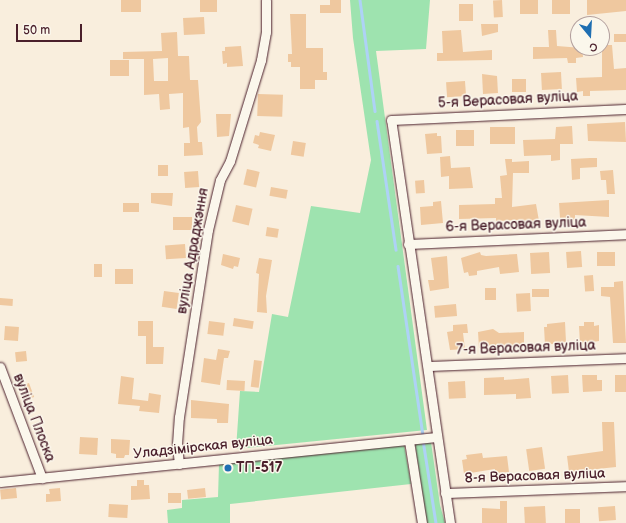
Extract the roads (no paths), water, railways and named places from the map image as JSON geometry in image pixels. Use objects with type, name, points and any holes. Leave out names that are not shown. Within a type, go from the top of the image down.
[{"type":"street","name":"вуліца Адраджэння","points":[[179,464],[177,444],[179,417],[208,230],[220,180],[230,162],[261,60],[266,32],[266,0]]},
{"type":"street","name":"5-я Верасовая вуліца","points":[[408,244],[391,120],[626,109]]},
{"type":"street","name":"6-я Верасовая вуліца","points":[[408,244],[626,234]]},
{"type":"street","points":[[408,244],[428,366],[433,438],[450,523]]},
{"type":"street","name":"7-я Верасовая вуліца","points":[[428,366],[626,358]]},
{"type":"street","name":"вуліца Плоска","points":[[0,367],[42,478]]},
{"type":"street","name":"Уладзімірская вуліца","points":[[0,482],[433,438]]},
{"type":"street","points":[[412,440],[422,523]]},
{"type":"street","name":"8-я Верасовая вуліца","points":[[445,493],[626,486]]},
{"type":"waterway","points":[[360,0],[375,111]]},
{"type":"waterway","points":[[377,121],[396,250]]},
{"type":"waterway","points":[[398,266],[423,436]]},
{"type":"waterway","points":[[423,440],[436,523]]},
{"type":"place","name":"ТП-517","points":[[228,468]]}]
